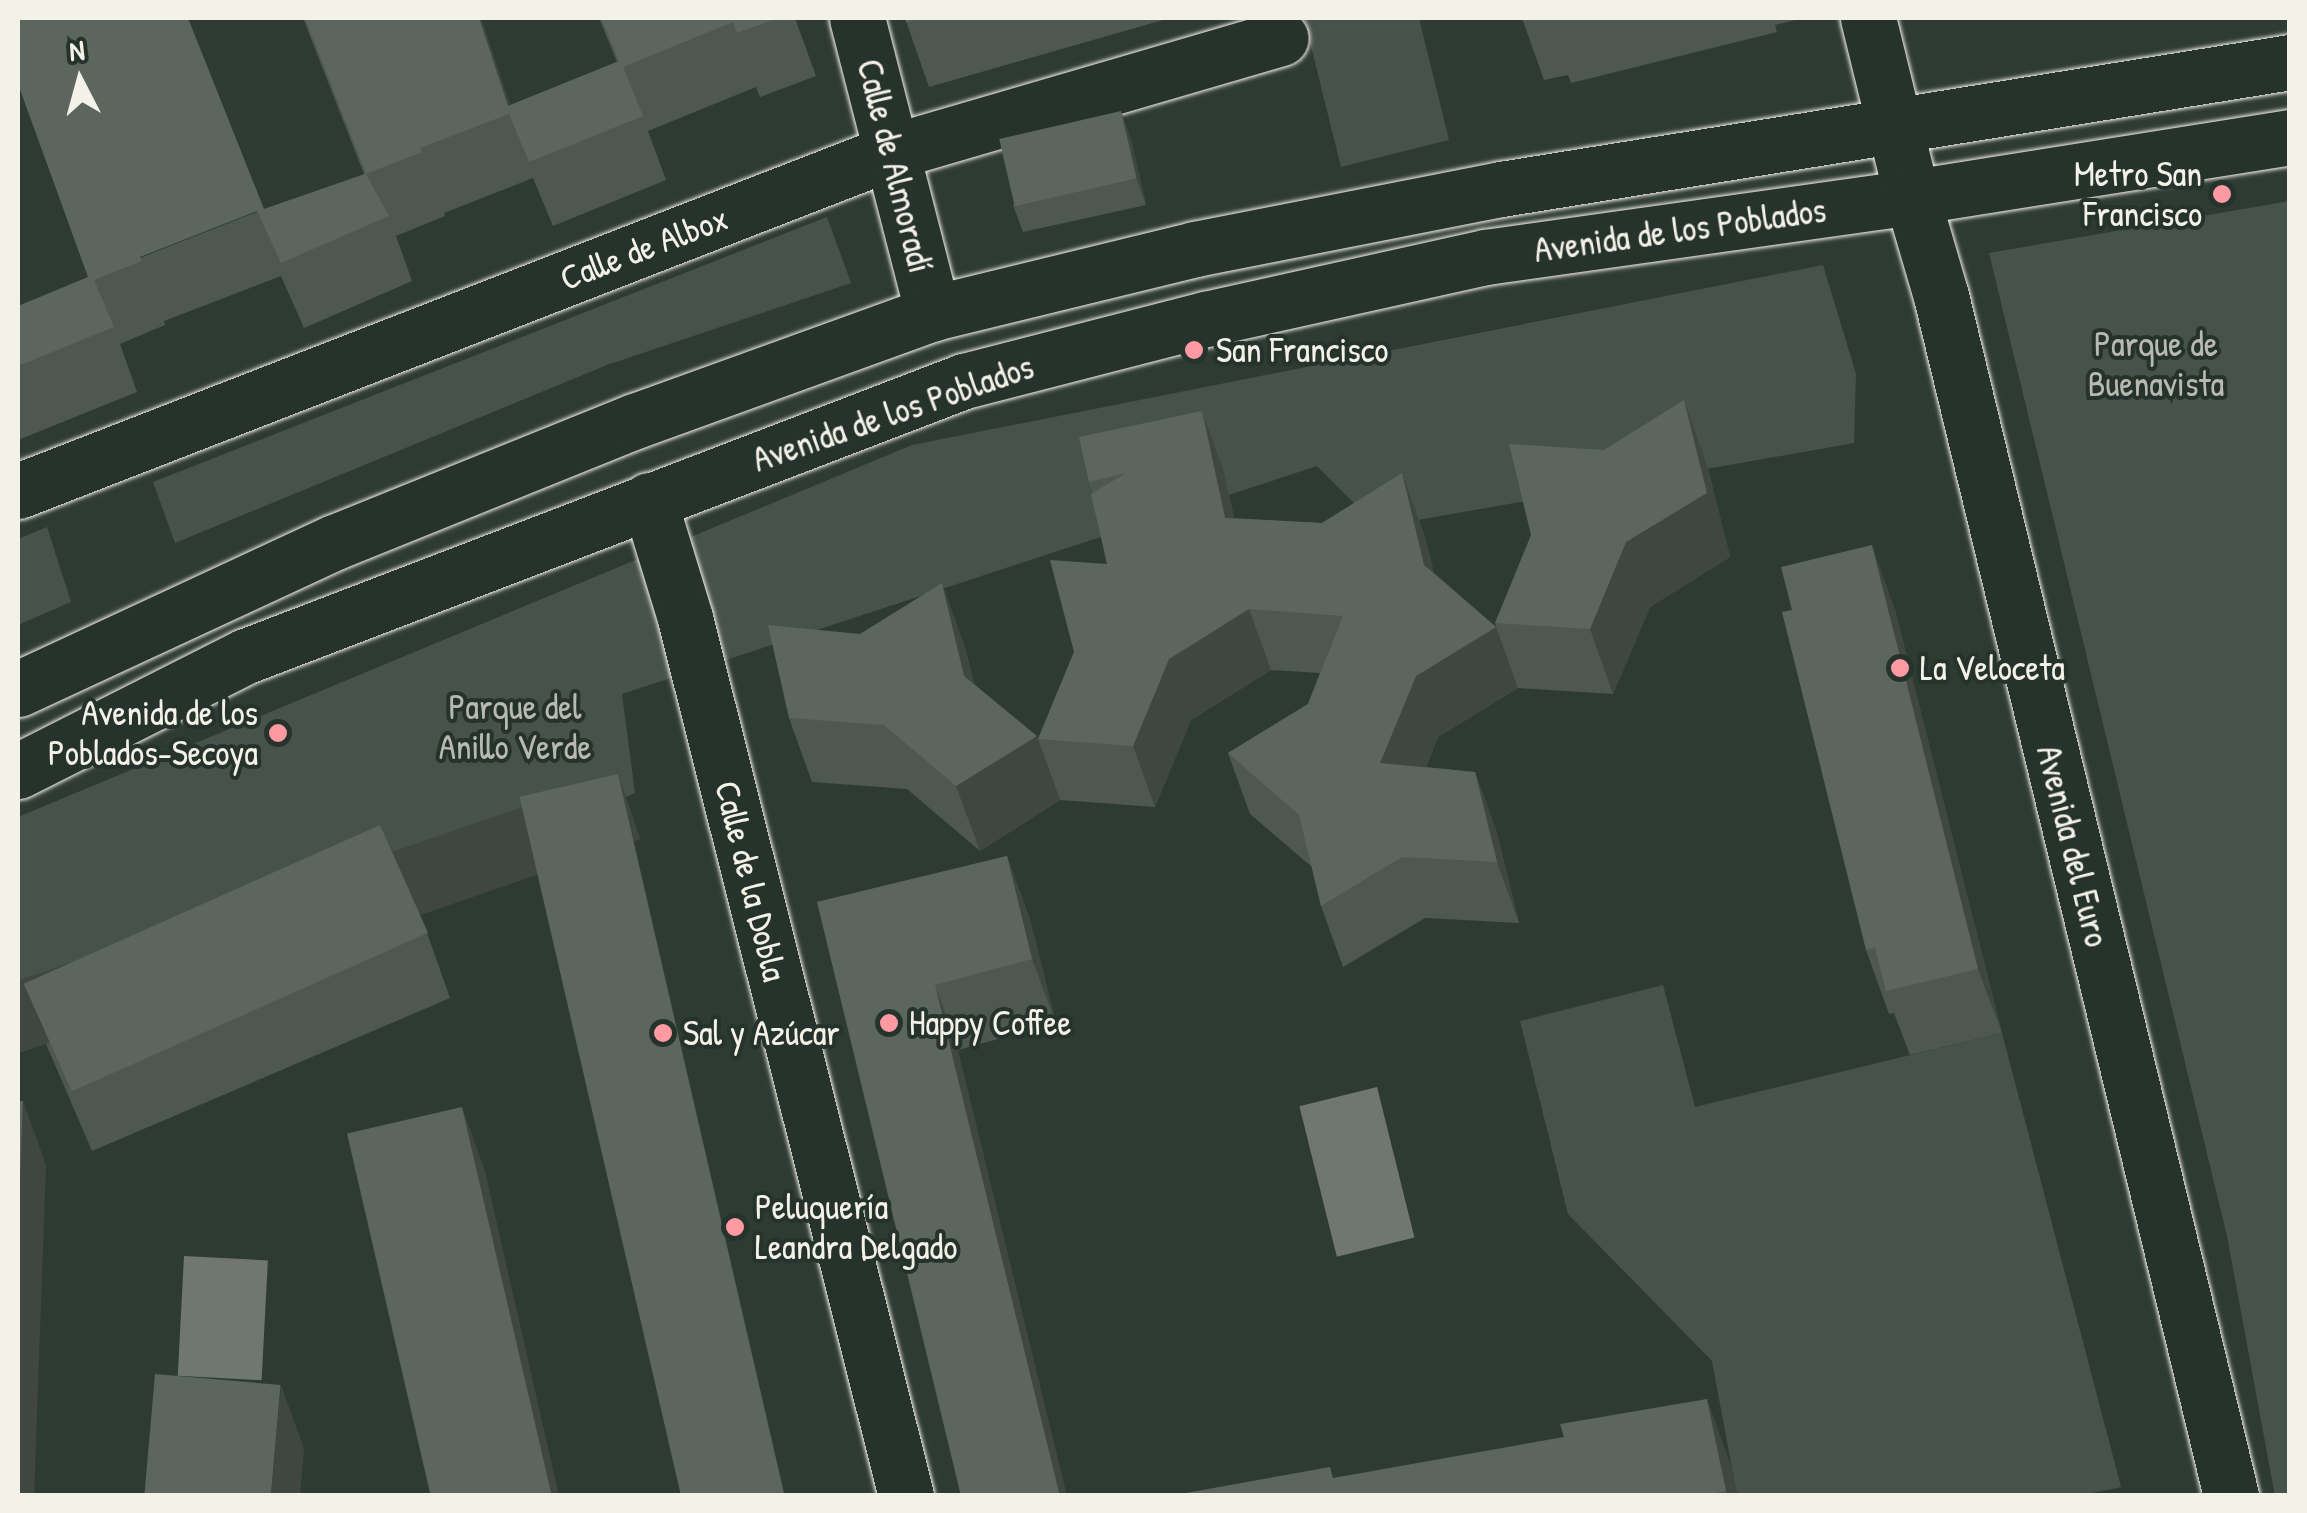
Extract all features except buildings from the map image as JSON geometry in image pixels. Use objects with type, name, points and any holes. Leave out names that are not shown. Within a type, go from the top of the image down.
[{"type":"main road","name":"Calle de Almoradí","points":[[857,18],[933,314]]},
{"type":"main road","name":"Avenida del Euro","points":[[1868,18],[1941,296],[2231,1496]]},
{"type":"main road","name":"Calle de Albox","points":[[18,491],[891,152],[1282,38]]},
{"type":"main road","name":"Avenida de los Poblados","points":[[18,689],[335,542],[636,421],[933,314],[1195,249],[1386,212],[2290,62]]},
{"type":"main road","name":"Avenida de los Poblados","points":[[18,771],[246,656],[964,381],[1206,319],[1486,257],[1912,197],[2290,136]]},
{"type":"main road","name":"Calle de la Dobla","points":[[649,500],[690,637],[906,1496]]},
{"type":"green space","points":[[1304,18],[1419,18],[1449,140],[1341,167]]},
{"type":"green space","name":"Parque de Buenavista","points":[[2289,201],[2290,1495],[2275,1496],[2227,1236],[1989,253]]},
{"type":"green space","points":[[827,217],[851,283],[607,365],[175,543],[153,482]]},
{"type":"green space","name":"Parque del Anillo Verde","points":[[1823,265],[1856,374],[1854,443],[1378,527],[1317,466],[622,694],[635,793],[18,1049],[18,817],[912,445]]},
{"type":"green space","points":[[47,527],[71,602],[18,625],[18,539]]},
{"type":"green space","points":[[1663,985],[1695,1107],[2002,1033],[2121,1487],[2077,1496],[1737,1495],[1712,1361],[1568,1214],[1520,1021]]},
{"type":"shaded area","points":[[1377,1087],[1414,1237],[1337,1257],[1299,1106]]},
{"type":"shaded area","points":[[184,1256],[268,1260],[262,1380],[178,1376]]},
{"type":"place","name":"Metro San Francisco","points":[[2222,194]]},
{"type":"place","name":"San Francisco","points":[[1194,350]]},
{"type":"place","name":"La Veloceta","points":[[1900,668]]},
{"type":"place","name":"Avenida de los Poblados-Secoya","points":[[278,733]]},
{"type":"place","name":"Happy Coffee","points":[[889,1023]]},
{"type":"place","name":"Sal y Azúcar","points":[[663,1033]]},
{"type":"place","name":"Peluquería Leandra Delgado","points":[[735,1227]]}]
